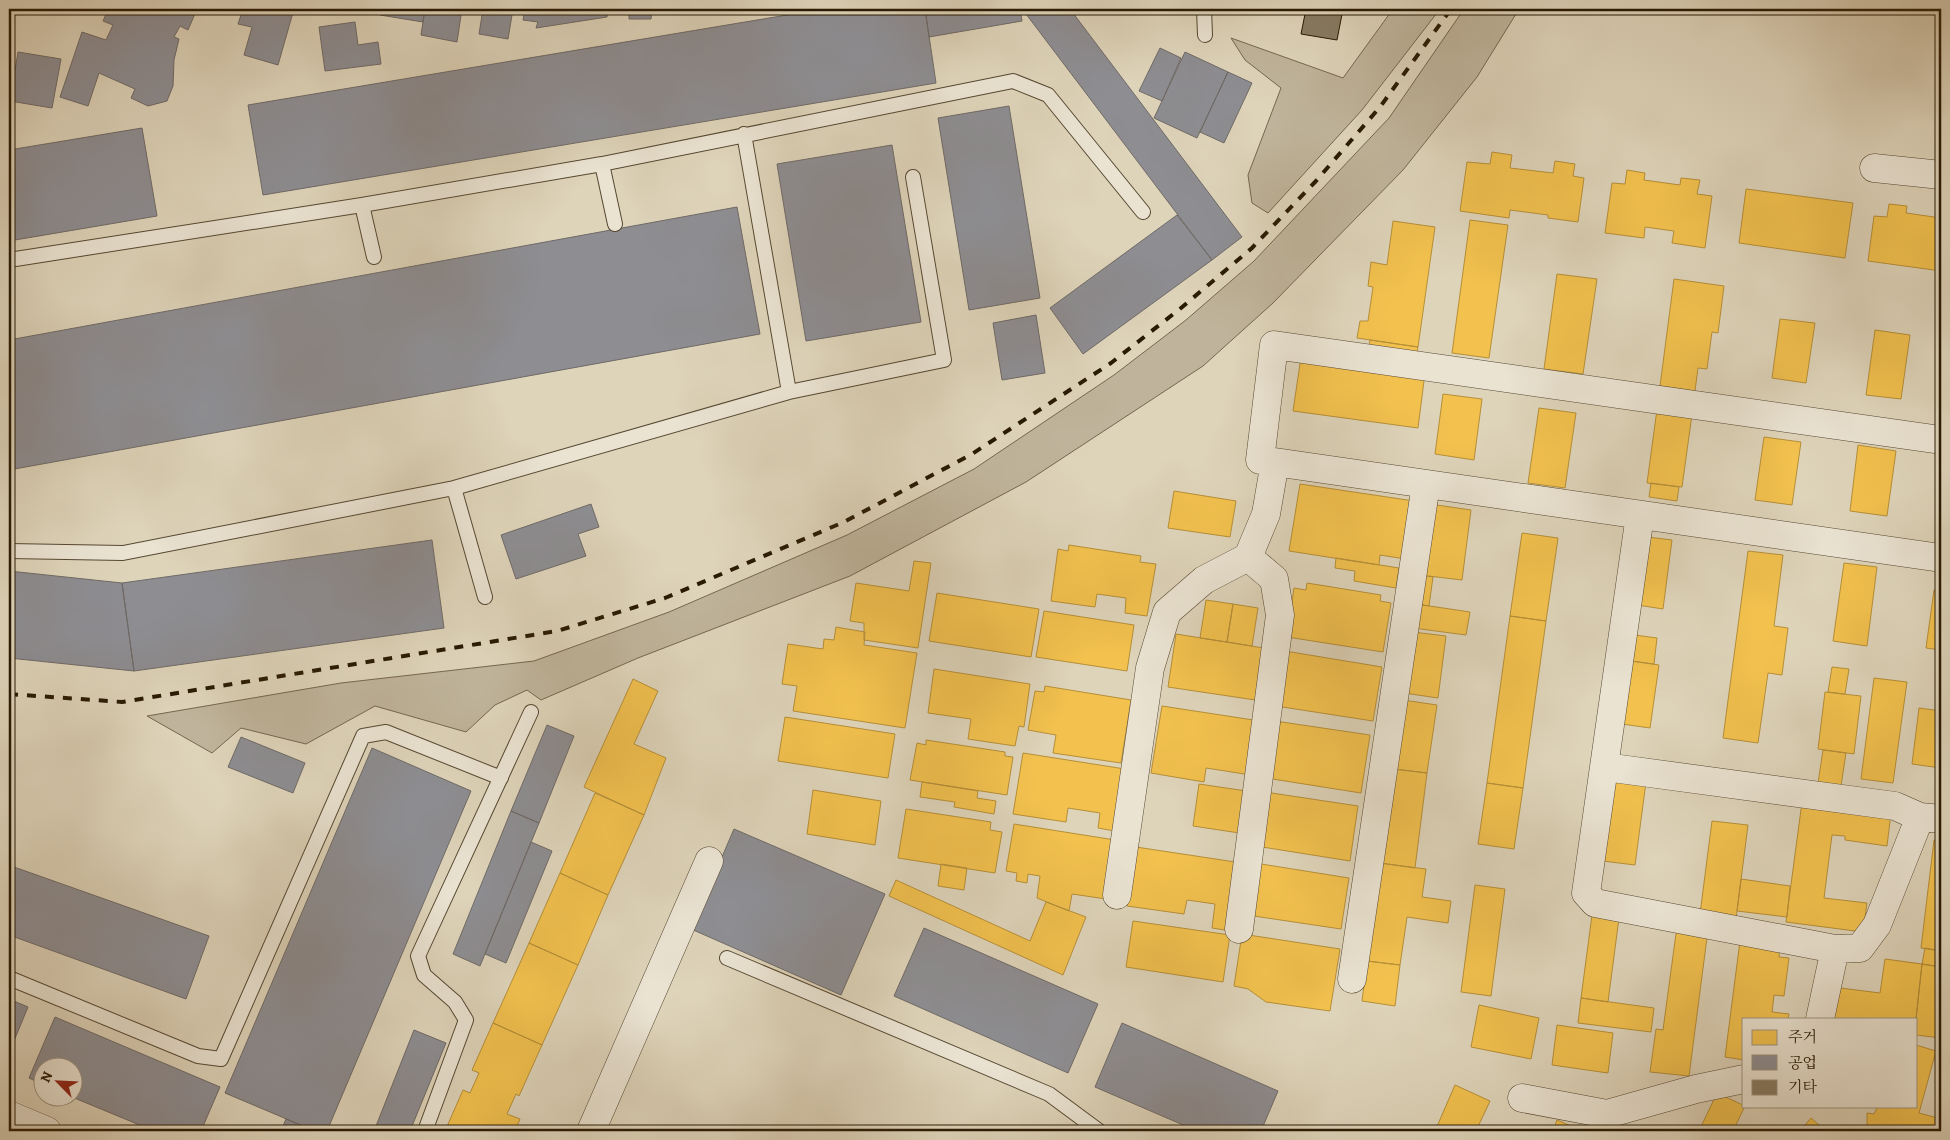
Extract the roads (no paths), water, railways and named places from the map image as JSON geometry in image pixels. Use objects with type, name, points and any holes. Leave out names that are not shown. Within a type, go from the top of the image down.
[{"type":"street","points":[[1874,168],[1941,175]]},
{"type":"street","points":[[1941,440],[1274,344],[1260,460],[1941,558]]},
{"type":"street","points":[[1117,895],[1150,668],[1167,612],[1204,580],[1248,557],[1266,514],[1275,462]]},
{"type":"street","points":[[1352,979],[1426,484]]},
{"type":"street","points":[[1605,767],[1895,806],[1931,818],[1877,925],[1860,948],[1835,949],[1595,903],[1586,893],[1640,514]]},
{"type":"street","points":[[1239,929],[1280,615],[1274,579],[1248,557]]},
{"type":"street","points":[[591,1131],[709,861]]},
{"type":"street","points":[[1820,1018],[1835,949]]},
{"type":"street","points":[[1522,1098],[1607,1114],[1696,1089],[1742,1079]]},
{"type":"street","points":[[9,1115],[47,1131]]},
{"type":"lane","points":[[1204,9],[1205,35]]},
{"type":"lane","points":[[9,260],[362,205],[602,164],[1013,81],[1048,95],[1143,212]]},
{"type":"lane","points":[[744,134],[789,392]]},
{"type":"lane","points":[[602,164],[615,224]]},
{"type":"lane","points":[[9,551],[123,553],[454,488],[789,392],[944,360],[913,176]]},
{"type":"lane","points":[[362,205],[374,257]]},
{"type":"lane","points":[[454,488],[485,597]]},
{"type":"lane","points":[[425,1131],[466,1020],[455,1002],[424,975],[418,956],[530,712]]},
{"type":"lane","points":[[9,978],[198,1056],[222,1059],[363,736],[386,732],[501,778]]},
{"type":"lane","points":[[727,958],[1049,1094],[1099,1131]]},
{"type":"railway","points":[[9,694],[122,702],[557,631],[665,598],[844,522],[972,454],[1111,363],[1181,308],[1252,248],[1316,181],[1380,107],[1451,9]]}]
